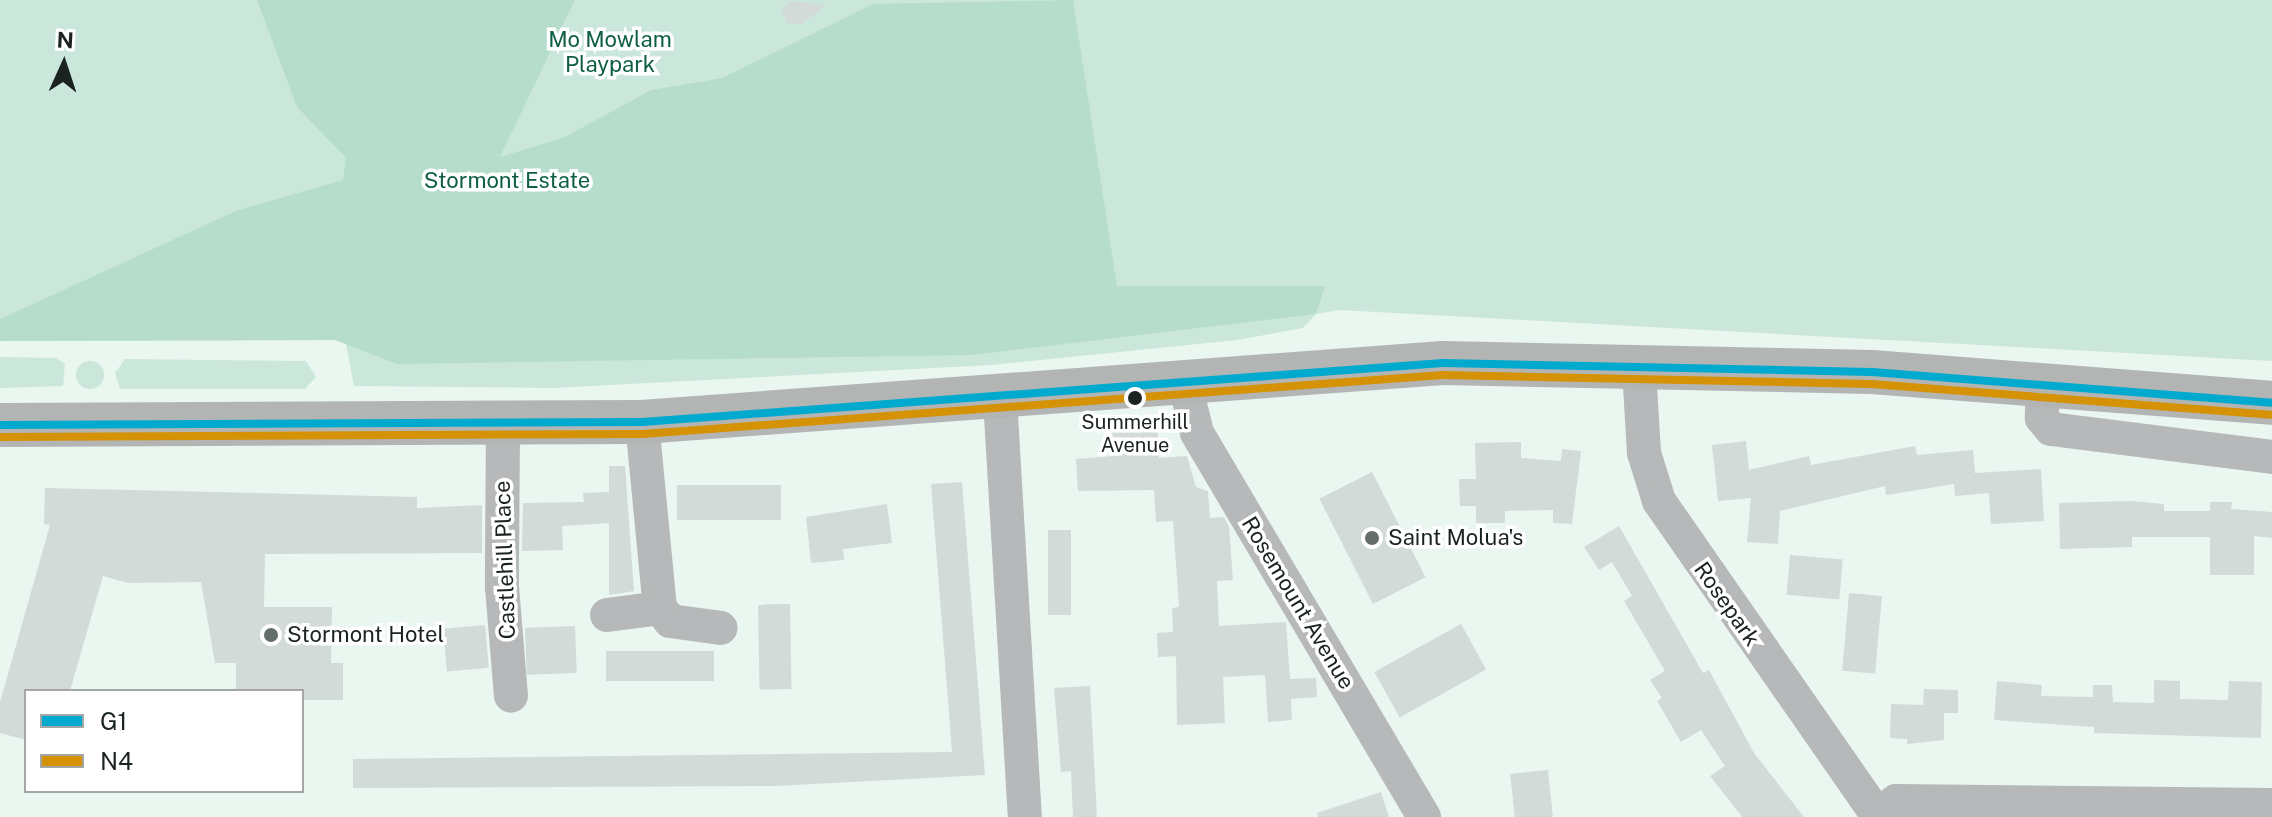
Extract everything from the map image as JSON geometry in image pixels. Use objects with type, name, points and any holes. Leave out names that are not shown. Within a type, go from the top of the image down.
[{"type":"highway","points":[[0,425],[642,422],[1000,399],[1443,363],[2043,382],[2272,403]]},
{"type":"street","name":"Rosepark","points":[[1639,369],[1644,453],[1659,501],[1878,816]]},
{"type":"street","points":[[2043,382],[2042,418],[2051,429],[2272,457]]},
{"type":"street","name":"Rosemount Avenue","points":[[1185,384],[1197,433],[1424,817]]},
{"type":"street","points":[[1000,399],[1025,817]]},
{"type":"street","points":[[642,422],[660,608],[670,621],[721,628]]},
{"type":"street","name":"Castlehill Place","points":[[503,425],[502,587],[511,696]]},
{"type":"street","points":[[607,615],[660,608]]},
{"type":"street","points":[[1878,816],[1896,801],[2272,805]]},
{"type":"green space","name":"Stormont Estate","points":[[0,0],[2272,0],[2272,361],[1340,310],[1316,314],[1303,328],[1237,340],[991,365],[552,388],[354,386],[346,344],[335,340],[0,341]]},
{"type":"green space","points":[[257,0],[575,0],[500,157],[563,138],[651,90],[722,78],[873,4],[1073,0],[1117,286],[1325,286],[1316,314],[971,355],[397,364],[335,340],[0,341],[0,319],[238,210],[343,180],[346,158],[297,107]]},
{"type":"green space","points":[[0,357],[55,358],[65,363],[63,386],[0,388]]},
{"type":"green space","points":[[125,359],[306,361],[316,377],[305,389],[120,389],[115,373]]},
{"type":"green space","points":[[90,361],[100,365],[104,375],[100,385],[90,389],[80,385],[76,375],[80,365]]},
{"type":"building","points":[[791,1],[826,5],[802,24],[788,24],[781,9]]},
{"type":"building","points":[[1157,419],[1159,458],[1187,456],[1196,487],[1208,491],[1210,518],[1224,517],[1229,527],[1233,580],[1217,581],[1219,626],[1286,622],[1290,679],[1316,678],[1317,697],[1291,699],[1292,720],[1268,722],[1265,675],[1223,677],[1225,723],[1177,725],[1176,656],[1158,657],[1157,633],[1173,632],[1172,608],[1179,607],[1173,521],[1156,522],[1154,490],[1078,491],[1076,459],[1113,456],[1112,422]]},
{"type":"building","points":[[1746,441],[1749,470],[1809,456],[1811,465],[1915,446],[1917,455],[1973,450],[1975,473],[2041,469],[2044,521],[1991,524],[1989,493],[1955,496],[1954,484],[1886,495],[1885,486],[1780,511],[1778,544],[1747,542],[1751,498],[1718,501],[1712,445]]},
{"type":"building","points":[[1521,442],[1521,458],[1561,461],[1562,449],[1581,451],[1572,524],[1553,523],[1553,510],[1505,511],[1505,523],[1476,523],[1476,506],[1460,506],[1459,479],[1476,479],[1475,443]]},
{"type":"building","points":[[609,466],[625,466],[634,591],[609,595],[609,523],[562,526],[563,550],[522,551],[523,503],[584,502],[583,493],[609,492]]},
{"type":"building","name":"Saint Molua's","points":[[1372,472],[1426,577],[1373,604],[1319,499]]},
{"type":"building","points":[[962,482],[985,775],[775,786],[353,788],[353,759],[952,752],[931,484]]},
{"type":"building","points":[[677,485],[781,485],[781,520],[677,520]]},
{"type":"building","name":"Stormont Hotel","points":[[45,488],[417,497],[417,508],[482,505],[482,553],[265,554],[264,607],[332,607],[331,663],[343,663],[343,700],[304,700],[304,689],[236,689],[236,663],[215,663],[201,582],[128,583],[103,576],[71,689],[24,689],[24,739],[0,733],[0,702],[50,525],[44,524]]},
{"type":"building","points":[[2131,501],[2164,504],[2164,511],[2210,511],[2210,502],[2232,502],[2231,509],[2272,512],[2272,538],[2254,536],[2254,575],[2210,575],[2210,537],[2132,537],[2132,547],[2060,549],[2059,503]]},
{"type":"building","points":[[887,504],[892,543],[843,549],[844,560],[811,563],[806,517]]},
{"type":"building","points":[[1619,526],[1703,673],[1709,670],[1754,753],[1804,817],[1742,817],[1710,776],[1725,766],[1701,730],[1681,742],[1657,701],[1662,698],[1650,680],[1665,671],[1624,601],[1632,596],[1612,562],[1599,570],[1584,547]]},
{"type":"building","points":[[1048,530],[1071,530],[1071,615],[1048,615]]},
{"type":"building","points":[[1790,555],[1843,560],[1839,599],[1787,595]]},
{"type":"building","points":[[1849,593],[1882,596],[1875,674],[1842,671]]},
{"type":"building","points":[[790,604],[791,689],[759,690],[758,605]]},
{"type":"building","points":[[1461,624],[1486,669],[1400,717],[1374,672]]},
{"type":"building","points":[[485,625],[489,668],[447,671],[443,629]]},
{"type":"building","points":[[575,626],[577,673],[527,675],[525,628]]},
{"type":"building","points":[[606,651],[714,651],[714,681],[606,681]]},
{"type":"building","points":[[2154,680],[2180,681],[2180,699],[2228,700],[2229,681],[2262,682],[2261,738],[2094,733],[2094,727],[1994,720],[1997,681],[2042,685],[2041,696],[2093,697],[2093,685],[2112,685],[2113,702],[2154,703]]},
{"type":"building","points":[[1090,686],[1097,817],[1073,817],[1071,771],[1061,772],[1054,688]]},
{"type":"building","points":[[1924,689],[1958,690],[1958,713],[1944,713],[1944,740],[1907,744],[1907,739],[1890,738],[1891,704],[1923,705]]},
{"type":"building","points":[[1548,770],[1553,817],[1515,817],[1510,774]]},
{"type":"building","points":[[1381,792],[1389,817],[1318,817],[1317,813]]},
{"type":"transit line","name":"G1","points":[[0,425],[642,422],[1443,363],[1872,372],[2272,403]]},
{"type":"transit line","name":"N4","points":[[0,437],[643,434],[1443,375],[1871,384],[2271,415]]},
{"type":"place","name":"Summerhill Avenue","points":[[1135,398]]},
{"type":"place","name":"Saint Molua's","points":[[1372,538]]},
{"type":"place","name":"Stormont Hotel","points":[[271,635]]},
{"type":"park label","name":"Mo Mowlam Playpark","points":[[610,52]]}]
